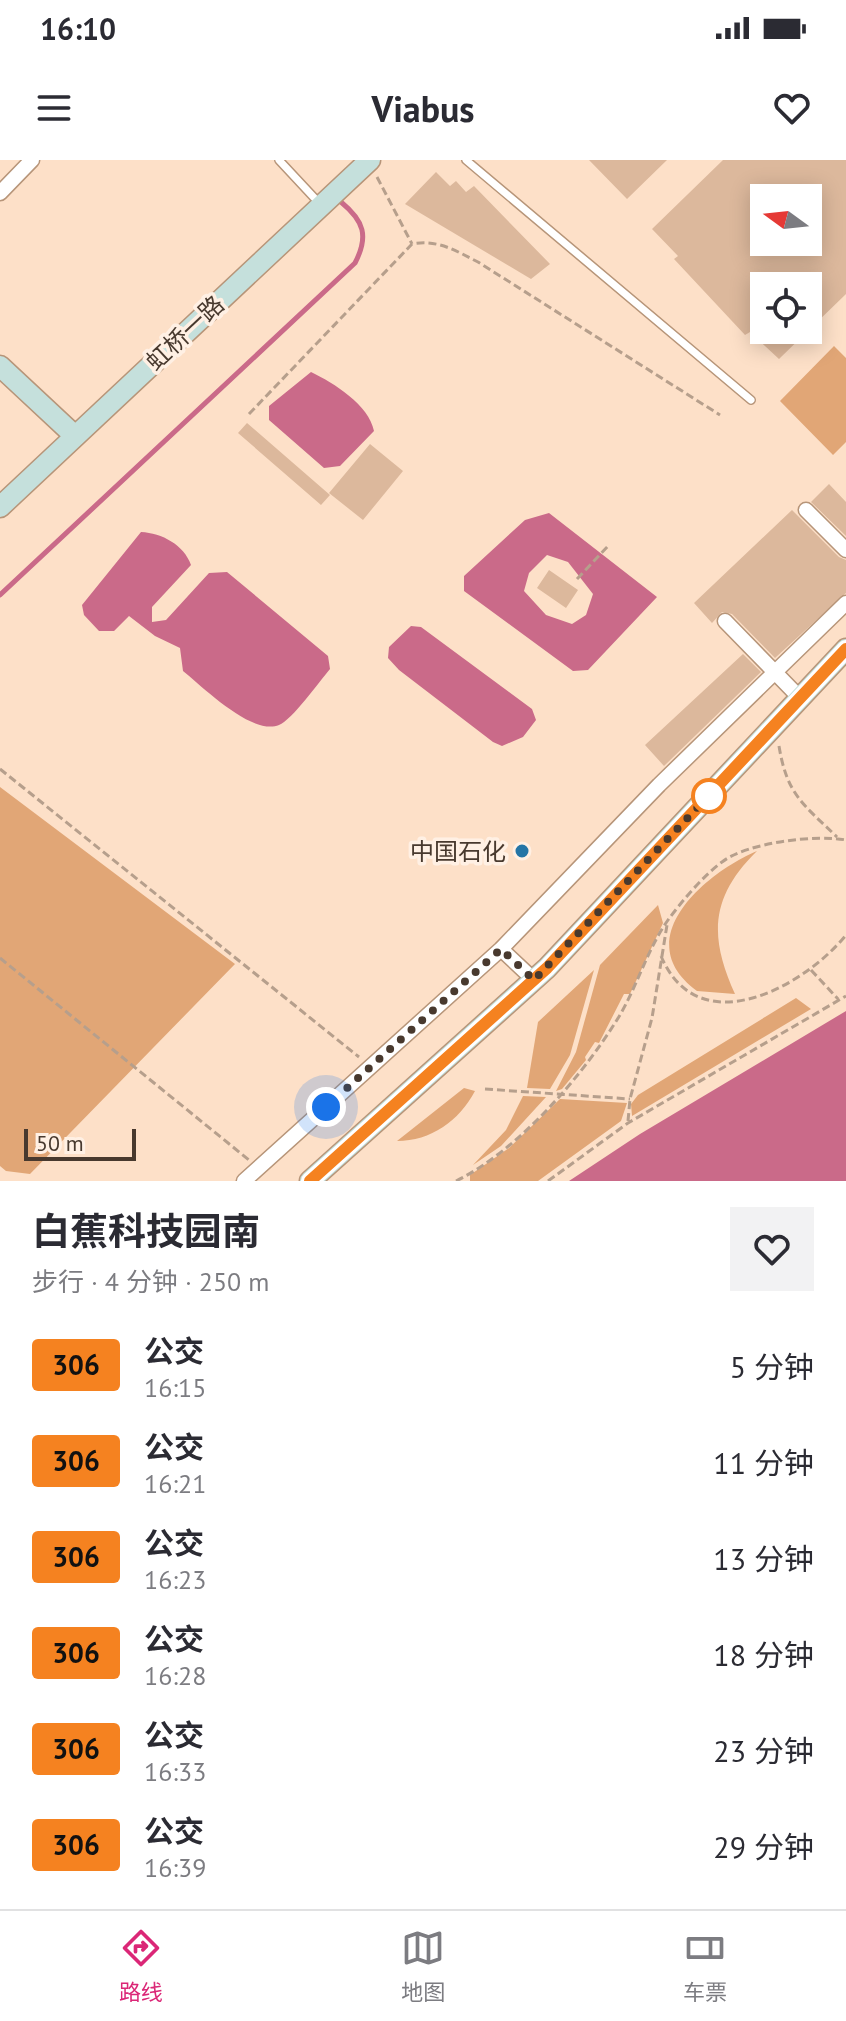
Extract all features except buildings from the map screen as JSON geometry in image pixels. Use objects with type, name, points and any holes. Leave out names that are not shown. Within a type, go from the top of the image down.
[{"type":"main road","name":"虹桥一路","points":[[0,507],[368,162]]},
{"type":"main road","points":[[0,366],[75,436]]},
{"type":"main road","points":[[310,1181],[534,980],[846,649]]},
{"type":"street","points":[[0,193],[32,160]]},
{"type":"street","points":[[806,510],[846,550]]},
{"type":"street","points":[[244,1181],[501,949],[659,785],[846,603]]},
{"type":"street","points":[[725,621],[800,698]]},
{"type":"street","points":[[501,949],[534,980]]},
{"type":"lane","points":[[279,160],[322,206]]},
{"type":"lane","points":[[466,160],[751,400]]},
{"type":"path","points":[[368,162],[412,244]]},
{"type":"path","points":[[249,414],[412,244],[442,244],[478,262],[720,415]]},
{"type":"path","points":[[577,579],[608,546]]},
{"type":"path","points":[[779,746],[784,775],[796,800],[838,838],[846,841]]},
{"type":"path","points":[[0,769],[371,1067]]},
{"type":"path","points":[[456,1181],[497,1153],[561,1096],[616,1022],[667,921],[723,860],[781,840],[838,838]]},
{"type":"path","points":[[628,1123],[630,1099],[652,1018],[667,921]]},
{"type":"path","points":[[661,956],[676,984],[688,994],[705,999],[751,999],[786,986],[811,970],[846,935]]},
{"type":"path","points":[[0,958],[259,1168]]},
{"type":"path","points":[[811,970],[839,1000]]},
{"type":"path","points":[[548,1181],[628,1123],[846,996]]},
{"type":"path","points":[[485,1089],[630,1099]]},
{"type":"shaded area","points":[[834,346],[846,358],[846,442],[833,455],[780,401]]},
{"type":"shaded area","points":[[311,372],[340,389],[358,404],[371,421],[374,431],[340,466],[324,468],[269,420],[269,406]]},
{"type":"shaded area","points":[[549,513],[657,597],[588,670],[573,671],[464,591],[464,576],[525,520]],"holes":[[[547,555],[568,562],[593,594],[586,615],[572,624],[546,615],[524,591],[529,573]]]},
{"type":"shaded area","points":[[141,532],[171,541],[191,565],[152,607],[152,622],[166,620],[209,573],[227,572],[328,656],[330,669],[284,722],[268,726],[255,723],[228,708],[183,671],[180,648],[155,636],[129,616],[114,631],[99,631],[84,615],[82,605]]},
{"type":"shaded area","points":[[411,626],[421,627],[532,709],[536,720],[523,737],[502,746],[493,742],[399,670],[388,658],[389,647]]},
{"type":"shaded area","points":[[0,787],[235,964],[30,1174],[6,1171],[0,1166]]},
{"type":"shaded area","points":[[757,851],[730,885],[719,918],[721,954],[735,994],[697,991],[677,971],[670,951],[672,930],[681,910],[697,892],[716,875]]},
{"type":"shaded area","points":[[658,905],[663,923],[630,994],[624,994],[599,1043],[595,1042],[586,1060],[562,1089],[556,1091],[576,1052],[600,965]]},
{"type":"shaded area","points":[[594,970],[570,1055],[550,1089],[527,1088],[538,1022]]},
{"type":"shaded area","points":[[796,998],[811,1009],[632,1116],[631,1104],[638,1095]]},
{"type":"shaded area","points":[[846,1011],[846,1181],[569,1181],[640,1134]]},
{"type":"shaded area","points":[[464,1088],[475,1091],[452,1120],[432,1133],[397,1141]]},
{"type":"shaded area","points":[[523,1096],[546,1097],[501,1146],[473,1165],[506,1130]]},
{"type":"shaded area","points":[[560,1099],[627,1103],[621,1121],[538,1181],[470,1181],[470,1175],[509,1148]]},
{"type":"waterway","points":[[0,595],[355,263],[362,245],[362,230],[355,216],[341,202]]},
{"type":"bus line","name":"306","points":[[310,1181],[547,968],[846,649]]},
{"type":"place","name":"中国石化","points":[[522,851]]},
{"type":"route","points":[[326,1107],[501,949],[534,980],[716,788],[709,796]]}]
